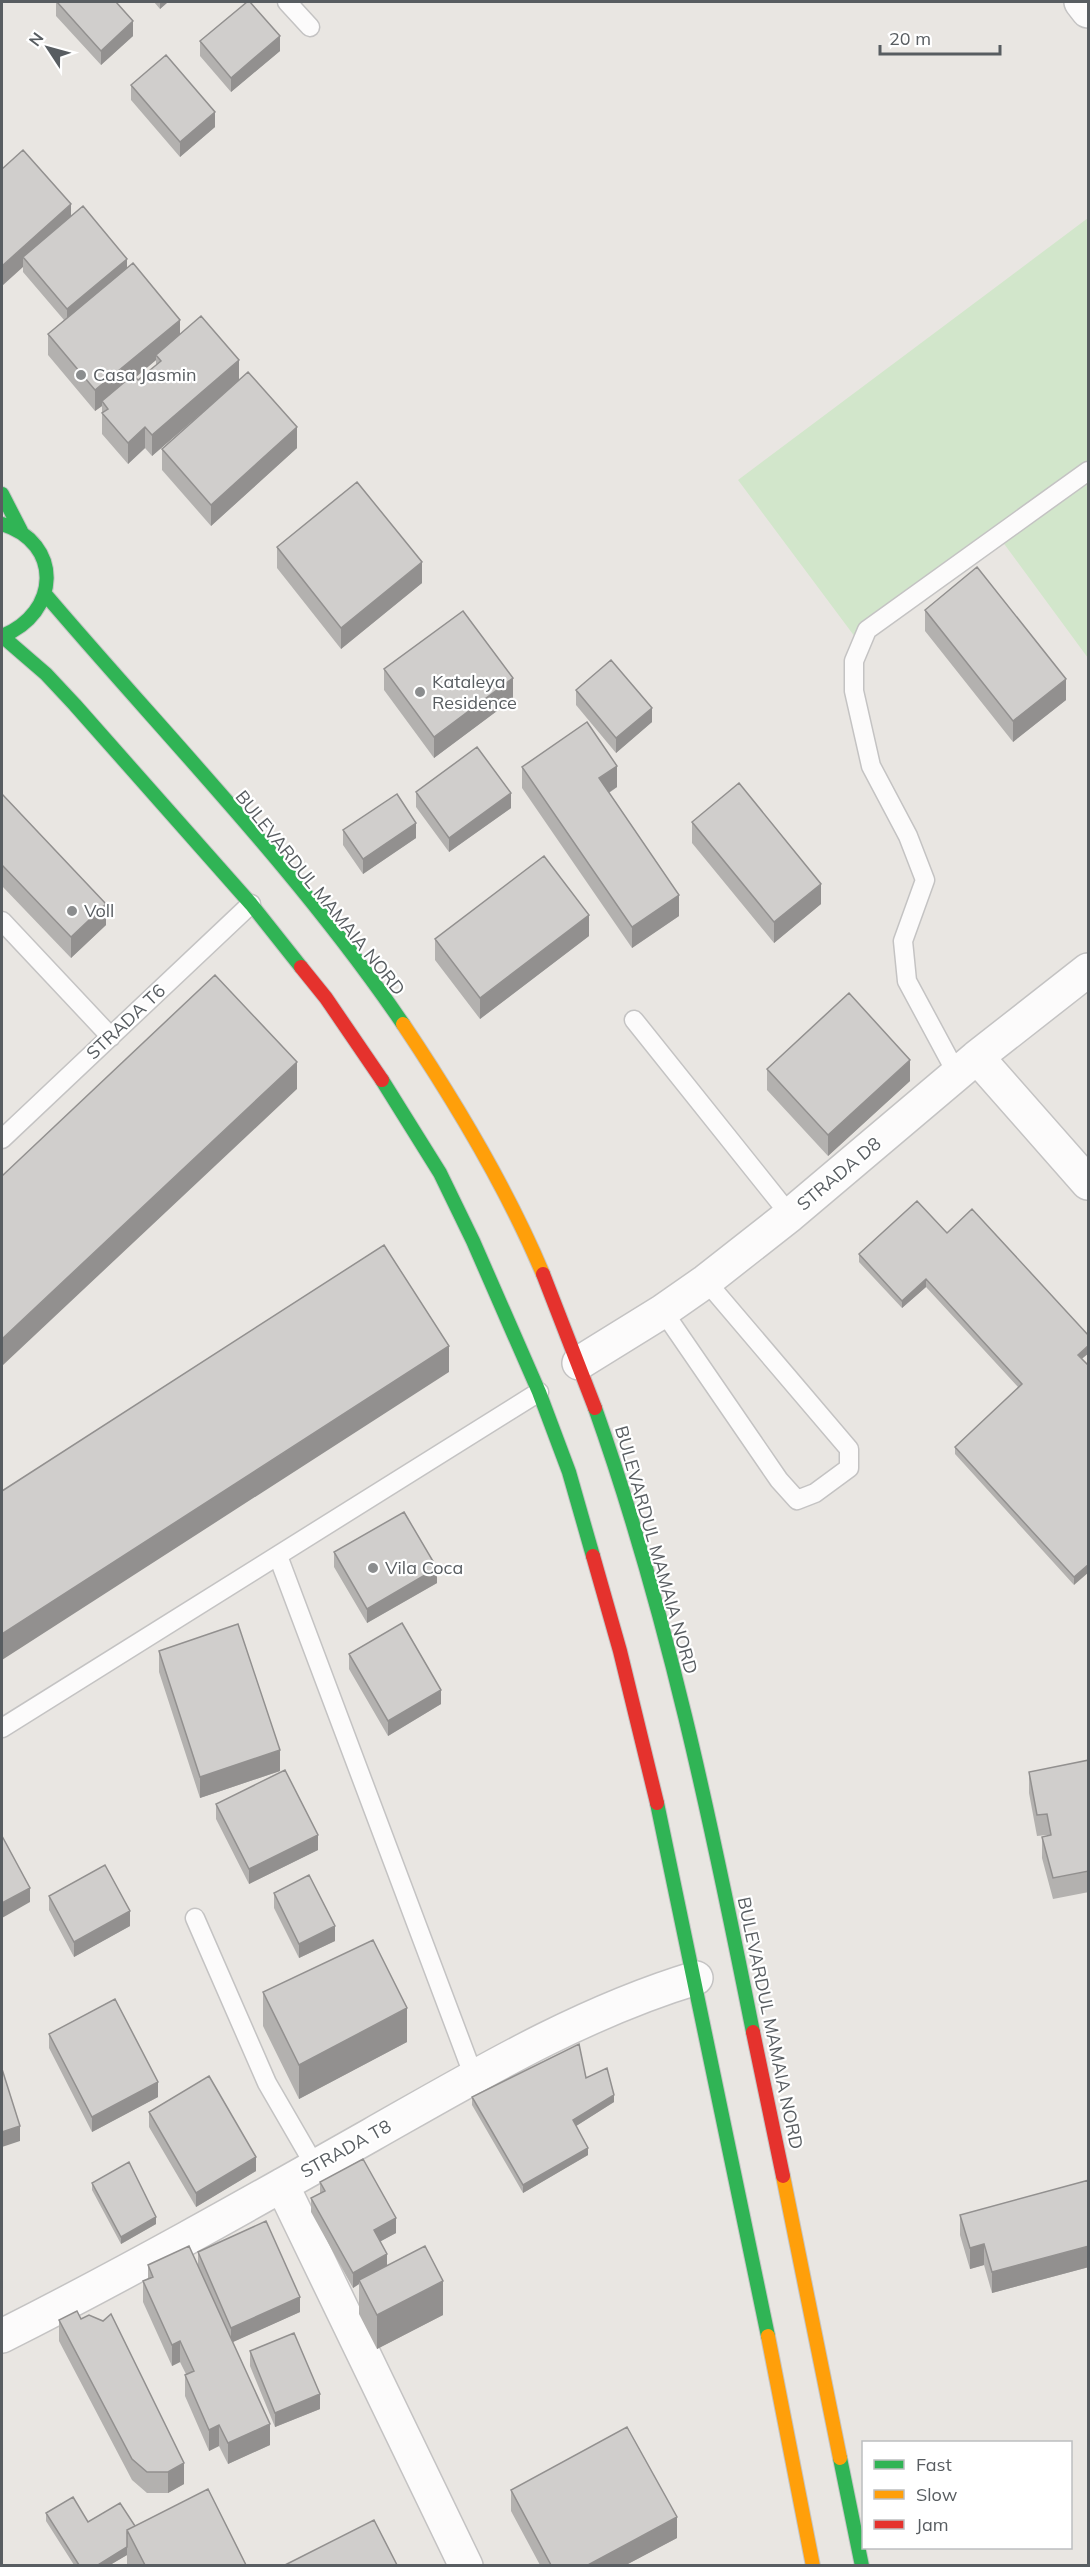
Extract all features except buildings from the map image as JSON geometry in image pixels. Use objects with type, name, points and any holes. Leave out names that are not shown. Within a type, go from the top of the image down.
[{"type":"main road","points":[[2,494],[21,531],[34,544],[41,556],[46,575],[45,594],[36,613],[22,628],[2,636],[46,674],[68,698],[251,904],[326,998],[394,1098],[440,1173],[478,1251],[539,1392],[569,1472],[621,1651],[696,1977],[813,2565]]},
{"type":"main road","points":[[2,524],[21,531]]},
{"type":"main road","name":"BULEVARDUL MAMAIA NORD","points":[[45,594],[288,876],[363,969],[435,1072],[483,1151],[515,1215],[579,1363],[629,1507],[666,1637],[738,1954],[862,2565]]},
{"type":"street","points":[[1081,2],[1089,11]]},
{"type":"street","name":"STRADA D8","points":[[579,1363],[663,1311],[706,1281],[790,1215],[967,1066],[1089,970]]},
{"type":"street","points":[[967,1066],[1089,1183]]},
{"type":"street","name":"STRADA T8","points":[[2,2336],[282,2185],[532,2044],[641,1994],[696,1977]]},
{"type":"street","points":[[282,2185],[466,2565]]},
{"type":"lane","points":[[287,2],[310,27]]},
{"type":"lane","points":[[967,1066],[907,981],[903,941],[925,880],[908,836],[871,766],[854,691],[854,661],[867,630],[1089,471]]},
{"type":"lane","name":"STRADA T6","points":[[2,1139],[251,904]]},
{"type":"lane","points":[[2,921],[111,1037]]},
{"type":"lane","points":[[634,1020],[790,1215]]},
{"type":"lane","points":[[663,1311],[779,1480],[797,1500],[815,1493],[849,1468],[849,1449],[706,1281]]},
{"type":"lane","points":[[2,1728],[539,1392]]},
{"type":"lane","points":[[278,1556],[474,2077]]},
{"type":"lane","points":[[195,1918],[267,2083],[315,2166]]},
{"type":"green space","points":[[1088,218],[1088,658],[1002,541],[861,645],[738,480]]},
{"type":"traffic: fast","points":[[2,494],[21,531]]},
{"type":"traffic: fast","points":[[2,524],[22,533],[36,546],[44,562],[47,578],[44,595],[35,611],[21,625],[2,636]]},
{"type":"traffic: fast","points":[[45,594],[275,857],[320,912],[403,1024]]},
{"type":"traffic: fast","points":[[2,636],[46,674],[75,705],[251,904],[301,967]]},
{"type":"traffic: fast","points":[[382,1080],[440,1173],[473,1241],[539,1392],[569,1472],[593,1556]]},
{"type":"traffic: fast","points":[[595,1408],[621,1484],[666,1639],[704,1795],[753,2032]]},
{"type":"traffic: fast","points":[[657,1803],[768,2336]]},
{"type":"traffic: fast","points":[[840,2458],[862,2566]]},
{"type":"traffic: slow","points":[[403,1024],[479,1146],[513,1209],[543,1274]]},
{"type":"traffic: slow","points":[[783,2176],[840,2458]]},
{"type":"traffic: slow","points":[[768,2336],[813,2566]]},
{"type":"traffic: jam","points":[[301,967],[326,998],[382,1080]]},
{"type":"traffic: jam","points":[[543,1274],[595,1408]]},
{"type":"traffic: jam","points":[[593,1556],[620,1651],[657,1803]]},
{"type":"traffic: jam","points":[[753,2032],[783,2176]]},
{"type":"place","name":"Casa Jasmin","points":[[81,375]]},
{"type":"place","name":"Kataleya Residence","points":[[420,692]]},
{"type":"place","name":"Voll","points":[[72,911]]},
{"type":"place","name":"Vila Coca","points":[[373,1568]]}]
